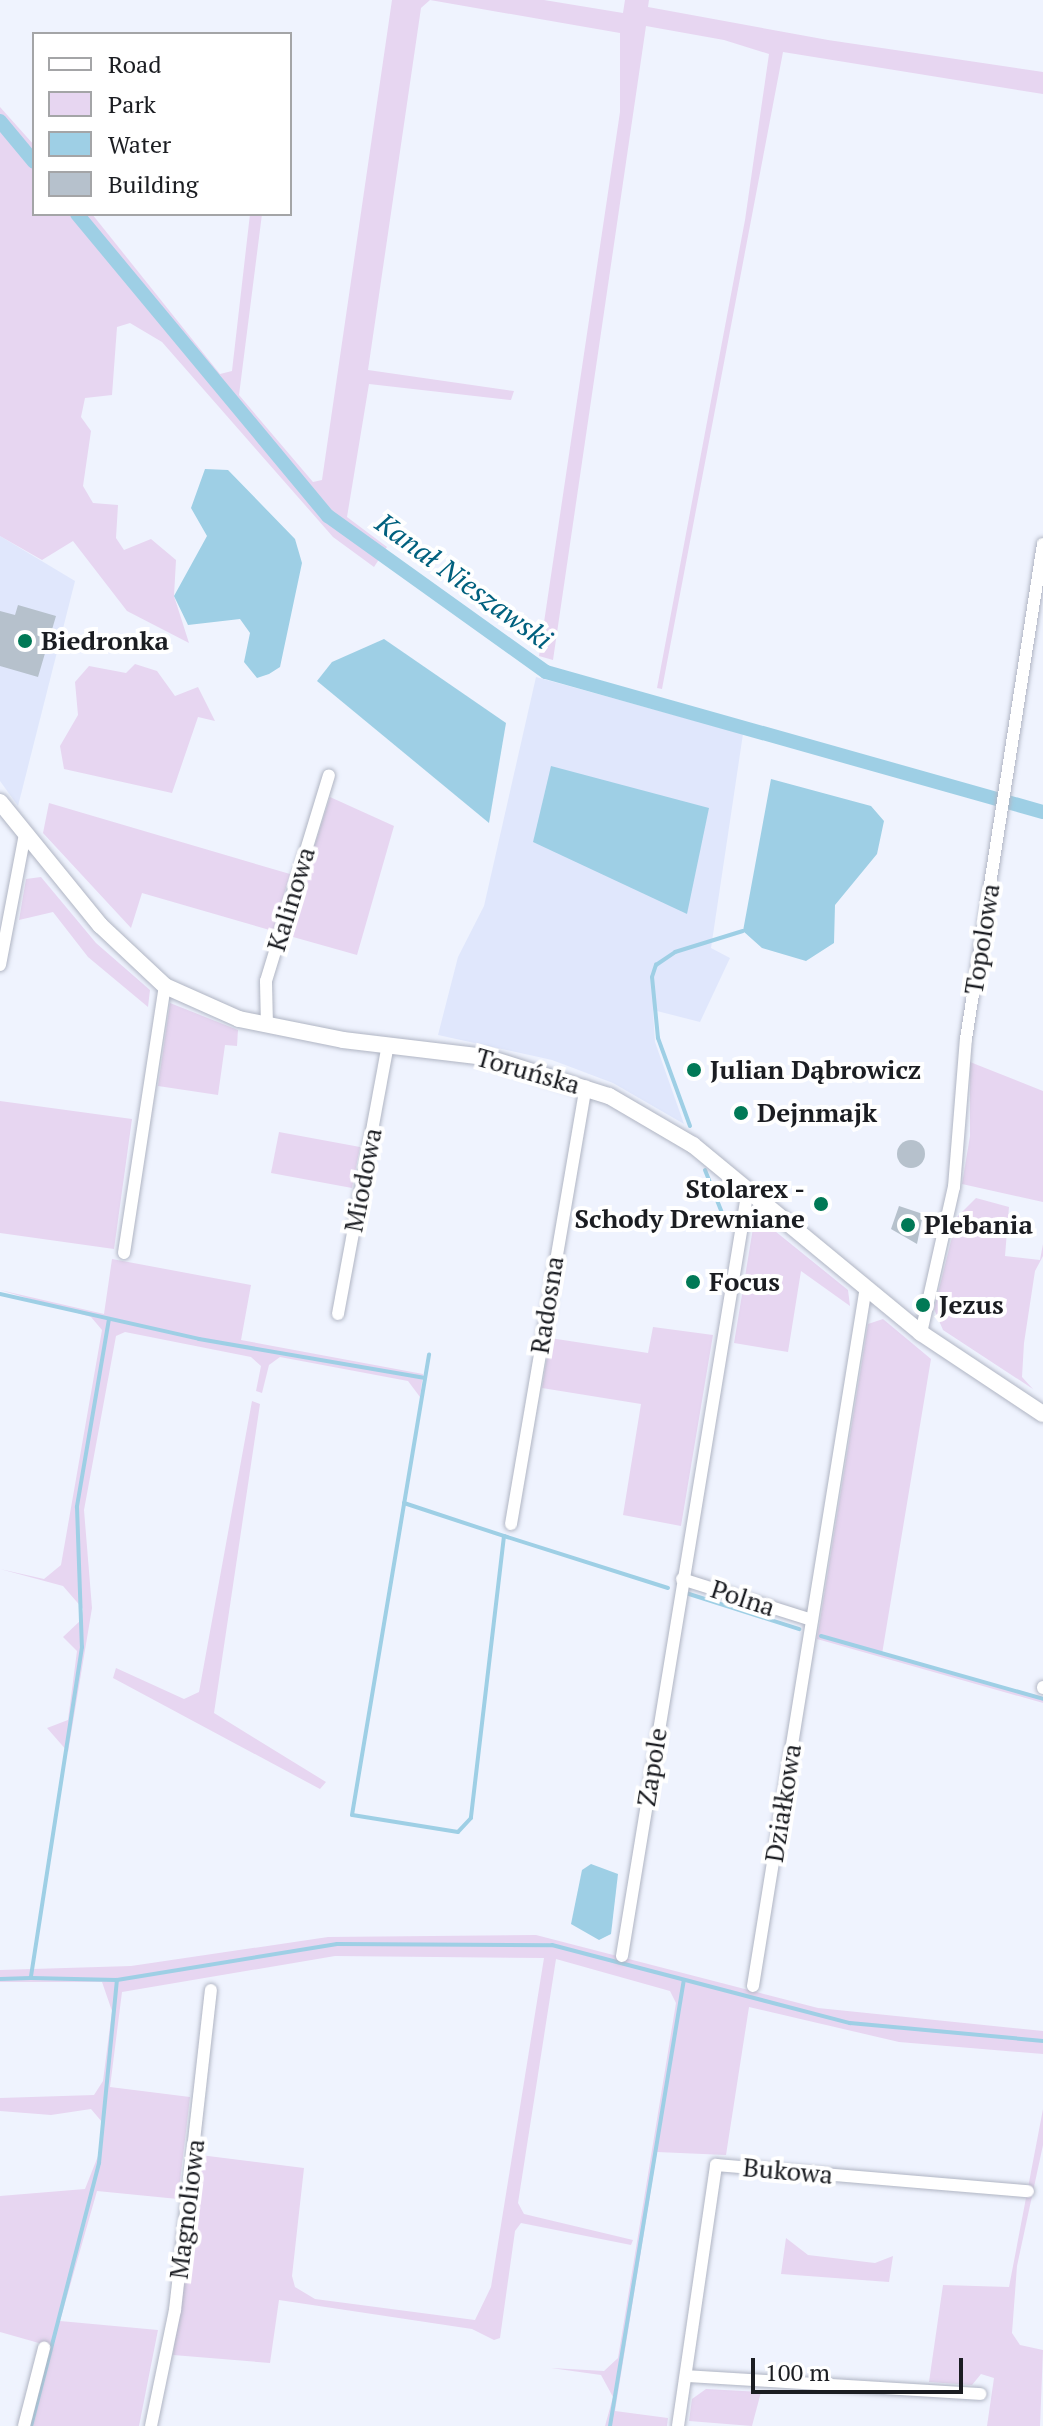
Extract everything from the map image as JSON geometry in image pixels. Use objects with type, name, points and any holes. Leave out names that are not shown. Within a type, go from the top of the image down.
[{"type":"main road","name":"Toruńska","points":[[0,802],[100,925],[165,986],[224,1015],[267,1026],[485,1057],[586,1086],[676,1134],[748,1189],[921,1333],[1043,1414]]},
{"type":"street","name":"Topolowa","points":[[921,1333],[954,1187],[966,1039],[1043,544]]},
{"type":"street","name":"Kalinowa","points":[[267,1026],[266,981],[329,775]]},
{"type":"street","points":[[0,965],[25,834]]},
{"type":"street","points":[[124,1253],[165,986]]},
{"type":"street","name":"Miodowa","points":[[338,1314],[388,1045]]},
{"type":"street","name":"Radosna","points":[[511,1524],[586,1086]]},
{"type":"street","name":"Polna","points":[[748,1189],[682,1579],[812,1620],[866,1287]]},
{"type":"street","name":"Zapole","points":[[622,1956],[682,1579]]},
{"type":"street","name":"Działkowa","points":[[753,1986],[812,1620]]},
{"type":"street","name":"Magnoliowa","points":[[151,2426],[175,2310],[211,1990]]},
{"type":"street","name":"Bukowa","points":[[678,2426],[716,2165],[1028,2191]]},
{"type":"street","points":[[24,2426],[44,2348]]},
{"type":"street","points":[[686,2376],[980,2394]]},
{"type":"shaded area","points":[[0,536],[75,581],[18,806],[0,781]]},
{"type":"shaded area","points":[[536,677],[743,734],[711,948],[730,958],[700,1022],[653,1010],[655,1042],[684,1124],[613,1083],[552,1060],[438,1035],[458,957],[484,906]]},
{"type":"green space","points":[[392,0],[430,0],[421,8],[368,370],[514,391],[511,400],[369,384],[347,517],[387,547],[374,567],[333,537],[162,342],[130,323],[117,327],[112,395],[85,398],[81,417],[91,431],[83,486],[93,503],[118,505],[116,538],[124,550],[151,539],[176,560],[174,596],[189,643],[127,611],[73,541],[42,560],[0,536],[0,107],[32,143],[32,216],[94,216],[220,374],[232,371],[250,216],[262,216],[239,395],[313,482],[322,480]]},
{"type":"green space","points":[[430,0],[544,0],[623,13],[625,0],[649,0],[648,7],[828,40],[1043,72],[1043,94],[783,52],[662,689],[657,688],[745,220],[769,54],[724,40],[646,26],[553,660],[539,656],[620,112],[620,33]]},
{"type":"green space","points":[[135,664],[157,671],[175,696],[198,687],[215,721],[198,717],[172,793],[64,769],[60,746],[78,715],[75,682],[89,666],[126,673]]},
{"type":"green space","points":[[330,797],[394,826],[357,955],[286,935]]},
{"type":"green space","points":[[49,803],[290,874],[273,931],[142,893],[131,928],[43,833]]},
{"type":"green space","points":[[41,877],[96,943],[150,990],[148,1007],[88,957],[53,912],[19,920],[26,879]]},
{"type":"green space","points":[[170,1003],[238,1030],[237,1046],[225,1045],[218,1095],[158,1086]]},
{"type":"green space","points":[[970,1062],[1043,1091],[1043,1202],[962,1184],[970,1136]]},
{"type":"green space","points":[[0,1101],[132,1119],[114,1249],[0,1233]]},
{"type":"green space","points":[[279,1132],[360,1147],[352,1188],[271,1173]]},
{"type":"green space","points":[[976,1198],[1009,1207],[1005,1256],[1040,1260],[1043,1244],[1043,1256],[1035,1271],[1024,1343],[1022,1377],[1033,1389],[943,1330],[934,1309],[957,1217]]},
{"type":"green space","points":[[765,1223],[848,1290],[850,1306],[801,1271],[788,1352],[734,1343],[753,1228]]},
{"type":"green space","points":[[112,1259],[251,1285],[241,1340],[423,1374],[420,1397],[408,1381],[280,1357],[269,1365],[262,1393],[256,1391],[261,1366],[251,1357],[125,1332],[116,1336],[84,1510],[92,1608],[68,1752],[47,1728],[68,1720],[77,1651],[63,1637],[81,1620],[83,1609],[63,1586],[0,1569],[44,1579],[61,1565],[102,1330],[91,1317],[0,1290],[104,1314]]},
{"type":"green space","points":[[883,1319],[931,1359],[882,1654],[1043,1697],[1043,1703],[817,1639],[868,1324]]},
{"type":"green space","points":[[653,1327],[713,1335],[681,1526],[623,1515],[641,1404],[542,1388],[550,1338],[648,1353]]},
{"type":"green space","points":[[252,1401],[260,1404],[214,1713],[326,1782],[320,1789],[113,1678],[116,1668],[184,1699],[199,1692]]},
{"type":"green space","points":[[536,1935],[818,2008],[1043,2031],[1043,2054],[899,2042],[749,2007],[726,2155],[657,2152],[615,2411],[668,2418],[667,2426],[605,2426],[613,2397],[601,2375],[551,2368],[604,2371],[618,2358],[676,2003],[670,1991],[556,1959],[518,2203],[524,2214],[633,2240],[631,2245],[521,2223],[515,2231],[500,2338],[494,2340],[472,2329],[279,2300],[270,2363],[173,2355],[200,2155],[304,2168],[292,2276],[295,2287],[315,2299],[475,2320],[491,2287],[544,1958],[335,1956],[122,1992],[110,2087],[190,2097],[178,2199],[97,2191],[60,2321],[158,2330],[139,2426],[30,2426],[53,2347],[0,2332],[0,2196],[85,2189],[100,2151],[102,2122],[91,2109],[51,2115],[0,2111],[0,2098],[94,2095],[103,2081],[112,2011],[102,1982],[0,1982],[0,1970],[131,1966],[328,1937]]},
{"type":"green space","points":[[1043,2109],[1043,2145],[1017,2266],[1012,2333],[1020,2345],[1043,2350],[1040,2426],[987,2426],[994,2378],[981,2374],[972,2385],[929,2382],[943,2285],[1009,2287]]},
{"type":"green space","points":[[786,2238],[808,2255],[875,2263],[893,2256],[889,2282],[781,2274]]},
{"type":"green space","points":[[706,2389],[761,2392],[752,2426],[689,2421],[692,2399]]},
{"type":"water","points":[[205,469],[228,470],[295,539],[302,563],[280,667],[257,678],[244,662],[250,633],[240,619],[188,625],[174,596],[207,536],[191,508]]},
{"type":"water","points":[[384,639],[506,723],[489,823],[317,681],[332,662]]},
{"type":"water","points":[[551,766],[709,808],[687,914],[533,842]]},
{"type":"water","points":[[771,779],[871,806],[884,821],[877,854],[835,905],[834,943],[806,961],[762,948],[743,931]]},
{"type":"water","points":[[591,1864],[618,1874],[611,1934],[599,1940],[571,1924],[582,1870]]},
{"type":"building","name":"Biedronka","points":[[18,605],[56,616],[38,677],[0,666],[0,611],[15,615]]},
{"type":"building","points":[[911,1140],[921,1144],[925,1154],[921,1164],[911,1168],[901,1164],[897,1154],[901,1144]]},
{"type":"building","name":"Plebania","points":[[899,1206],[923,1214],[917,1244],[891,1229]]},
{"type":"waterway","name":"Kanał Nieszawski","points":[[0,121],[32,160]]},
{"type":"waterway","name":"Kanał Nieszawski","points":[[79,216],[328,516],[546,672],[1043,812]]},
{"type":"waterway","points":[[690,1126],[658,1038],[652,977],[656,965],[675,952],[743,931]]},
{"type":"waterway","points":[[705,1170],[724,1218]]},
{"type":"waterway","points":[[0,1294],[199,1339],[424,1378]]},
{"type":"waterway","points":[[109,1319],[77,1507],[82,1647],[31,1978],[117,1980]]},
{"type":"waterway","points":[[404,1503],[504,1536],[471,1818],[458,1832],[352,1815],[429,1354]]},
{"type":"waterway","points":[[504,1536],[668,1588]]},
{"type":"waterway","points":[[686,1593],[799,1629]]},
{"type":"waterway","points":[[821,1636],[1043,1699]]},
{"type":"waterway","points":[[31,2426],[99,2163],[117,1980],[337,1944],[552,1945],[850,2023],[1043,2041]]},
{"type":"waterway","points":[[0,1979],[31,1978]]},
{"type":"waterway","points":[[610,2426],[684,1980]]},
{"type":"place","name":"Biedronka","points":[[25,641]]},
{"type":"place","name":"Julian Dąbrowicz","points":[[694,1070]]},
{"type":"place","name":"Dejnmajk","points":[[741,1113]]},
{"type":"place","name":"Stolarex - Schody Drewniane","points":[[821,1204]]},
{"type":"place","name":"Plebania","points":[[908,1225]]},
{"type":"place","name":"Focus","points":[[693,1282]]},
{"type":"place","name":"Jezus","points":[[923,1305]]}]
